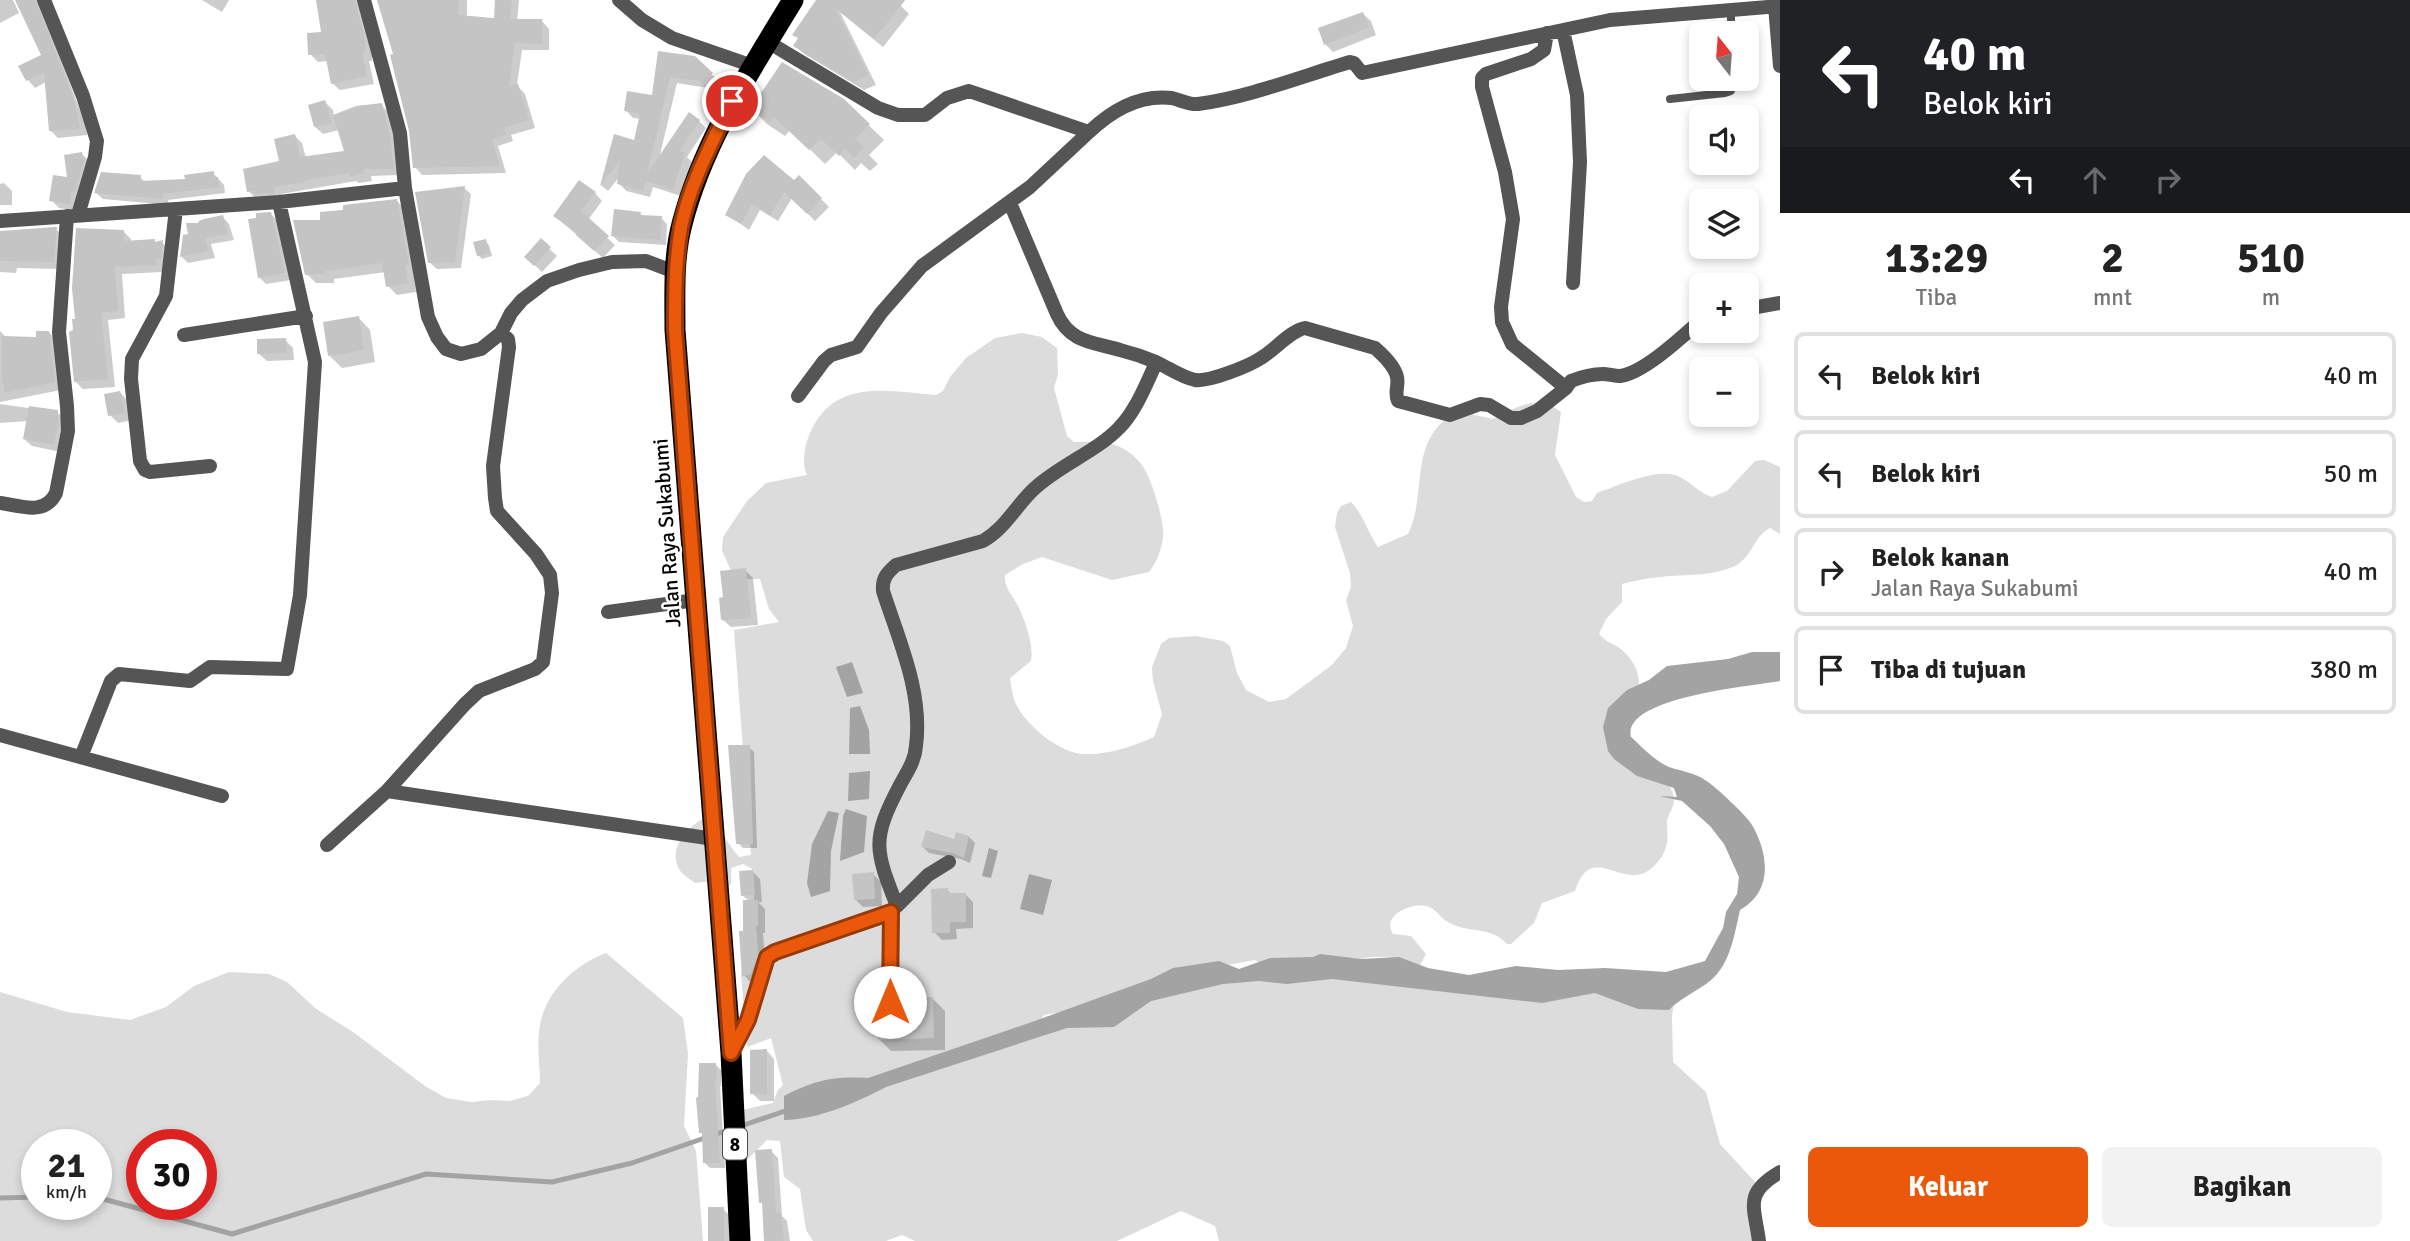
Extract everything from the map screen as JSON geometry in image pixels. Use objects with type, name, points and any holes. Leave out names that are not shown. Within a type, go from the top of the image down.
[{"type":"highway","name":"Jalan Raya Sukabumi","points":[[740,1241],[731,1053],[675,330],[675,272],[682,225],[703,163],[732,101],[793,0]]},
{"type":"street","points":[[0,503],[45,507],[51,503],[56,493],[68,431],[59,332],[73,215],[95,157],[97,141],[83,96],[44,0]]},
{"type":"street","points":[[363,0],[400,133],[405,188],[428,317],[446,349],[461,354],[481,349],[501,333],[511,313],[522,300],[547,281],[623,261],[646,261],[675,272]]},
{"type":"street","points":[[619,0],[642,20],[672,38],[753,66]]},
{"type":"street","points":[[798,396],[824,360],[856,347],[922,266],[1010,203],[1105,117],[1119,109],[1146,100],[1175,99],[1196,104],[1350,62],[1362,73],[1610,20],[1777,6],[1780,65]]},
{"type":"street","points":[[1563,30],[1577,95],[1580,162],[1573,283]]},
{"type":"street","points":[[1547,33],[1544,50],[1531,59],[1486,74],[1482,78],[1482,87],[1505,172],[1513,219],[1502,323],[1512,344],[1566,388]]},
{"type":"street","points":[[768,42],[878,108],[898,115],[925,115],[947,98],[969,91],[1089,131]]},
{"type":"street","points":[[0,221],[279,202],[405,188]]},
{"type":"street","points":[[80,757],[111,681],[119,674],[190,681],[210,667],[287,669],[300,595],[315,362],[279,202]]},
{"type":"street","points":[[1010,203],[1060,319],[1066,327],[1082,341],[1118,349],[1198,380],[1255,362],[1275,350],[1297,330],[1305,328],[1375,348],[1397,374],[1395,395],[1398,401],[1450,415],[1480,404],[1489,405],[1511,418],[1521,418],[1536,411],[1571,381],[1585,376],[1620,376],[1630,373],[1657,358],[1689,330]]},
{"type":"street","points":[[176,209],[166,296],[132,359],[131,379],[140,461],[145,470],[150,472],[210,466]]},
{"type":"street","points":[[1759,307],[1780,303]]},
{"type":"street","points":[[184,335],[306,316]]},
{"type":"street","points":[[327,845],[387,791],[464,704],[479,691],[536,668],[543,662],[552,593],[550,575],[536,554],[497,511],[495,498],[493,466],[509,347],[508,339],[501,333]]},
{"type":"street","points":[[890,1002],[894,909],[879,852],[879,836],[885,816],[914,759],[917,743],[916,698],[882,581],[896,565],[993,536],[1003,528],[1023,499],[1045,478],[1117,431],[1127,420],[1156,363]]},
{"type":"street","points":[[608,612],[696,600]]},
{"type":"street","points":[[0,735],[222,796]]},
{"type":"street","points":[[387,791],[714,839]]},
{"type":"street","points":[[731,1053],[748,1020],[767,957],[894,909],[928,875],[949,862]]},
{"type":"street","points":[[1759,1241],[1754,1197],[1761,1184],[1780,1172]]},
{"type":"lane","points":[[1731,10],[1731,21]]},
{"type":"lane","points":[[1670,99],[1731,91]]},
{"type":"shaded area","points":[[1022,333],[1042,337],[1057,348],[1058,374],[1054,388],[1067,436],[1074,442],[1116,445],[1135,457],[1148,476],[1162,523],[1161,547],[1149,572],[1112,580],[1042,557],[1005,575],[1007,587],[1026,625],[1031,648],[1031,661],[1010,678],[1014,699],[1025,718],[1043,736],[1075,753],[1112,751],[1154,737],[1162,714],[1152,667],[1161,644],[1169,638],[1196,636],[1223,641],[1230,646],[1237,673],[1246,690],[1269,702],[1286,699],[1332,665],[1346,648],[1353,626],[1346,600],[1351,587],[1350,573],[1335,527],[1337,513],[1341,506],[1351,502],[1378,547],[1408,534],[1414,518],[1425,452],[1441,423],[1457,411],[1493,419],[1518,407],[1539,402],[1549,404],[1561,412],[1555,455],[1576,497],[1584,502],[1592,501],[1597,493],[1638,478],[1661,474],[1680,477],[1712,497],[1727,491],[1755,461],[1764,460],[1780,467],[1780,534],[1770,528],[1765,531],[1742,561],[1728,569],[1622,584],[1622,602],[1606,619],[1599,634],[1627,655],[1635,666],[1639,679],[1634,699],[1610,729],[1617,750],[1630,767],[1669,785],[1674,801],[1667,821],[1666,847],[1654,866],[1643,874],[1590,869],[1582,876],[1575,891],[1542,903],[1534,923],[1511,944],[1493,934],[1455,926],[1429,907],[1413,906],[1394,916],[1390,927],[1393,934],[1411,936],[1426,954],[1419,967],[1409,966],[1393,958],[1368,957],[1340,964],[1316,958],[1303,962],[1291,959],[1262,965],[1255,960],[1191,967],[1180,976],[1173,972],[1158,982],[1137,987],[1116,997],[1078,1009],[1044,1015],[1033,1029],[998,1041],[988,1037],[986,1039],[997,1049],[1067,1026],[1113,1026],[1151,1000],[1223,983],[1259,980],[1287,983],[1332,977],[1542,1002],[1594,991],[1641,1007],[1674,1000],[1673,1062],[1706,1092],[1720,1144],[1755,1182],[1750,1196],[1761,1241],[1219,1241],[1215,1226],[1181,1211],[1117,1241],[915,1241],[902,1235],[886,1241],[813,1241],[806,1230],[800,1189],[784,1177],[780,1141],[767,1140],[746,1161],[732,1166],[726,1139],[733,1112],[773,1103],[783,1085],[771,1038],[747,1047],[741,973],[758,958],[752,869],[743,864],[731,868],[731,884],[727,888],[714,881],[695,883],[681,872],[676,855],[677,847],[686,832],[708,817],[739,857],[751,855],[734,630],[779,622],[769,609],[760,579],[735,579],[722,551],[723,537],[747,501],[766,483],[807,475],[804,457],[808,438],[818,418],[831,405],[862,392],[898,391],[936,395],[943,391],[950,377],[966,358],[995,338]]},
{"type":"shaded area","points":[[1752,652],[1780,652],[1780,681],[1719,690],[1667,703],[1646,712],[1633,723],[1631,737],[1649,754],[1669,767],[1705,780],[1744,815],[1758,836],[1764,860],[1763,883],[1751,902],[1740,910],[1730,951],[1721,969],[1706,984],[1669,1010],[1638,1009],[1595,993],[1542,1003],[1332,979],[1287,984],[1259,981],[1223,984],[1151,1001],[1114,1027],[1067,1028],[886,1087],[824,1113],[784,1120],[784,1096],[805,1086],[824,1080],[868,1078],[1151,979],[1173,968],[1219,961],[1239,969],[1270,958],[1313,957],[1320,954],[1361,959],[1399,957],[1428,968],[1469,975],[1516,966],[1558,970],[1605,968],[1666,972],[1705,961],[1723,928],[1726,912],[1737,894],[1739,877],[1724,844],[1710,826],[1682,801],[1659,796],[1677,797],[1674,788],[1637,776],[1614,759],[1608,751],[1603,727],[1608,708],[1627,690],[1649,680],[1667,666],[1728,659]]},
{"type":"shaded area","points":[[852,662],[863,693],[847,697],[836,667]]},
{"type":"shaded area","points":[[860,706],[869,730],[870,754],[849,754],[850,708]]},
{"type":"shaded area","points":[[870,771],[869,799],[848,801],[849,773]]},
{"type":"shaded area","points":[[846,809],[867,816],[864,852],[840,861],[843,816]]},
{"type":"shaded area","points":[[828,811],[839,813],[831,851],[830,891],[811,897],[807,883],[812,844]]},
{"type":"shaded area","points":[[989,848],[998,851],[991,878],[982,876]]},
{"type":"shaded area","points":[[1029,874],[1052,880],[1043,915],[1020,909]]},
{"type":"shaded area","points":[[606,953],[683,1018],[688,1053],[684,1126],[696,1151],[703,1241],[0,1241],[0,992],[67,1012],[130,1020],[166,1007],[194,986],[229,972],[269,974],[287,982],[315,1008],[446,1098],[471,1102],[510,1101],[528,1096],[540,1083],[538,1052],[541,1019],[553,994],[582,966]]},
{"type":"building","points":[[15,0],[35,0],[74,99],[80,129],[49,131],[44,73],[26,81],[18,66],[41,55]]},
{"type":"building","points":[[316,0],[355,0],[365,40],[365,53],[362,54],[367,76],[331,84],[325,54],[308,55],[307,33],[321,32]]},
{"type":"building","points":[[377,0],[459,0],[458,15],[494,18],[495,0],[512,0],[510,19],[542,19],[542,44],[515,43],[509,87],[518,84],[529,120],[504,128],[506,134],[492,139],[500,166],[413,168],[409,131],[390,55],[393,54]]},
{"type":"building","points":[[816,0],[905,0],[874,39],[835,8],[868,75],[854,82],[793,46],[798,38],[792,35]]},
{"type":"building","points":[[1363,12],[1369,27],[1324,45],[1318,28]]},
{"type":"building","points":[[658,51],[695,56],[713,73],[703,84],[699,81],[670,77],[647,174],[689,112],[700,120],[679,151],[685,153],[673,190],[646,181],[643,191],[617,184],[620,160],[600,186],[614,134],[634,140],[640,114],[624,111],[627,91],[652,95]]},
{"type":"building","points":[[782,62],[844,99],[870,124],[855,139],[864,147],[854,158],[845,149],[839,156],[821,139],[809,150],[774,117],[770,123],[750,109]]},
{"type":"building","points":[[325,100],[332,123],[314,127],[308,105]]},
{"type":"building","points":[[382,103],[390,135],[394,169],[364,169],[365,173],[350,177],[349,173],[305,180],[274,187],[274,193],[254,194],[254,190],[247,192],[243,169],[279,161],[274,139],[295,134],[300,157],[344,151],[333,115],[356,106]]},
{"type":"building","points":[[82,152],[84,161],[75,192],[71,191],[70,204],[49,201],[53,175],[67,177],[64,155]]},
{"type":"building","points":[[764,155],[794,180],[799,175],[822,198],[807,214],[784,192],[770,215],[752,204],[741,224],[725,215],[746,174]]},
{"type":"building","points":[[214,171],[219,187],[163,194],[163,199],[94,193],[101,172],[141,175],[140,181],[185,179],[184,175]]},
{"type":"building","points":[[579,180],[596,192],[581,211],[609,236],[594,251],[576,235],[577,233],[553,216]]},
{"type":"building","points":[[465,186],[455,262],[428,263],[415,192]]},
{"type":"building","points":[[397,199],[409,265],[405,265],[408,283],[386,287],[382,263],[325,271],[326,274],[305,275],[293,220],[320,220],[320,212],[343,210],[343,205]]},
{"type":"building","points":[[614,209],[641,212],[640,215],[662,216],[660,240],[611,236]]},
{"type":"building","points":[[271,212],[285,273],[258,278],[248,219],[256,218],[256,213]]},
{"type":"building","points":[[223,215],[228,234],[205,238],[209,251],[180,257],[183,235],[188,234],[186,223],[198,223]]},
{"type":"building","points":[[57,227],[54,262],[0,261],[0,231]]},
{"type":"building","points":[[76,228],[124,230],[124,241],[163,240],[161,259],[156,259],[157,265],[115,267],[118,311],[101,313],[108,379],[74,382],[69,332],[73,330],[72,319],[75,319],[72,288]]},
{"type":"building","points":[[541,238],[551,247],[534,266],[524,257]]},
{"type":"building","points":[[486,239],[490,253],[477,256],[473,242]]},
{"type":"building","points":[[359,316],[364,350],[328,356],[323,322]]},
{"type":"building","points":[[36,331],[49,331],[55,382],[5,393],[2,378],[2,336],[36,337]]},
{"type":"building","points":[[286,338],[287,353],[257,354],[257,339]]},
{"type":"building","points":[[120,391],[125,413],[108,416],[104,394]]},
{"type":"building","points":[[29,406],[58,410],[54,445],[23,439]]},
{"type":"building","points":[[746,568],[751,618],[721,620],[719,598],[723,597],[720,571]]},
{"type":"building","points":[[728,745],[750,745],[753,844],[736,844]]},
{"type":"building","points":[[926,830],[954,839],[956,832],[969,836],[964,858],[953,853],[921,847]]},
{"type":"building","points":[[753,870],[755,894],[741,896],[739,871]]},
{"type":"building","points":[[874,872],[875,899],[854,900],[852,874]]},
{"type":"building","points":[[948,888],[948,893],[966,893],[966,922],[950,922],[950,933],[932,933],[931,889]]},
{"type":"building","points":[[743,900],[758,900],[758,954],[751,975],[742,976],[739,931],[743,931]]},
{"type":"building","points":[[933,997],[934,1038],[878,1040],[877,1016],[903,1015],[903,998]]},
{"type":"building","points":[[767,1049],[767,1094],[750,1094],[750,1050]]},
{"type":"building","points":[[699,1063],[716,1063],[720,1163],[703,1163],[702,1133],[699,1133],[696,1098]]},
{"type":"building","points":[[772,1149],[776,1213],[781,1213],[784,1241],[764,1241],[762,1203],[759,1203],[755,1150]]},
{"type":"building","points":[[708,1207],[724,1207],[724,1241],[708,1241]]},
{"type":"waterway","points":[[741,1126],[788,1110]]},
{"type":"waterway","points":[[112,1201],[232,1234],[426,1174],[552,1182],[632,1163],[728,1130]]},
{"type":"waterway","points":[[0,1198],[21,1197]]},
{"type":"route","points":[[732,101],[703,163],[682,225],[675,272],[675,330],[731,1053],[748,1020],[767,957],[891,912],[890,1002]]}]
